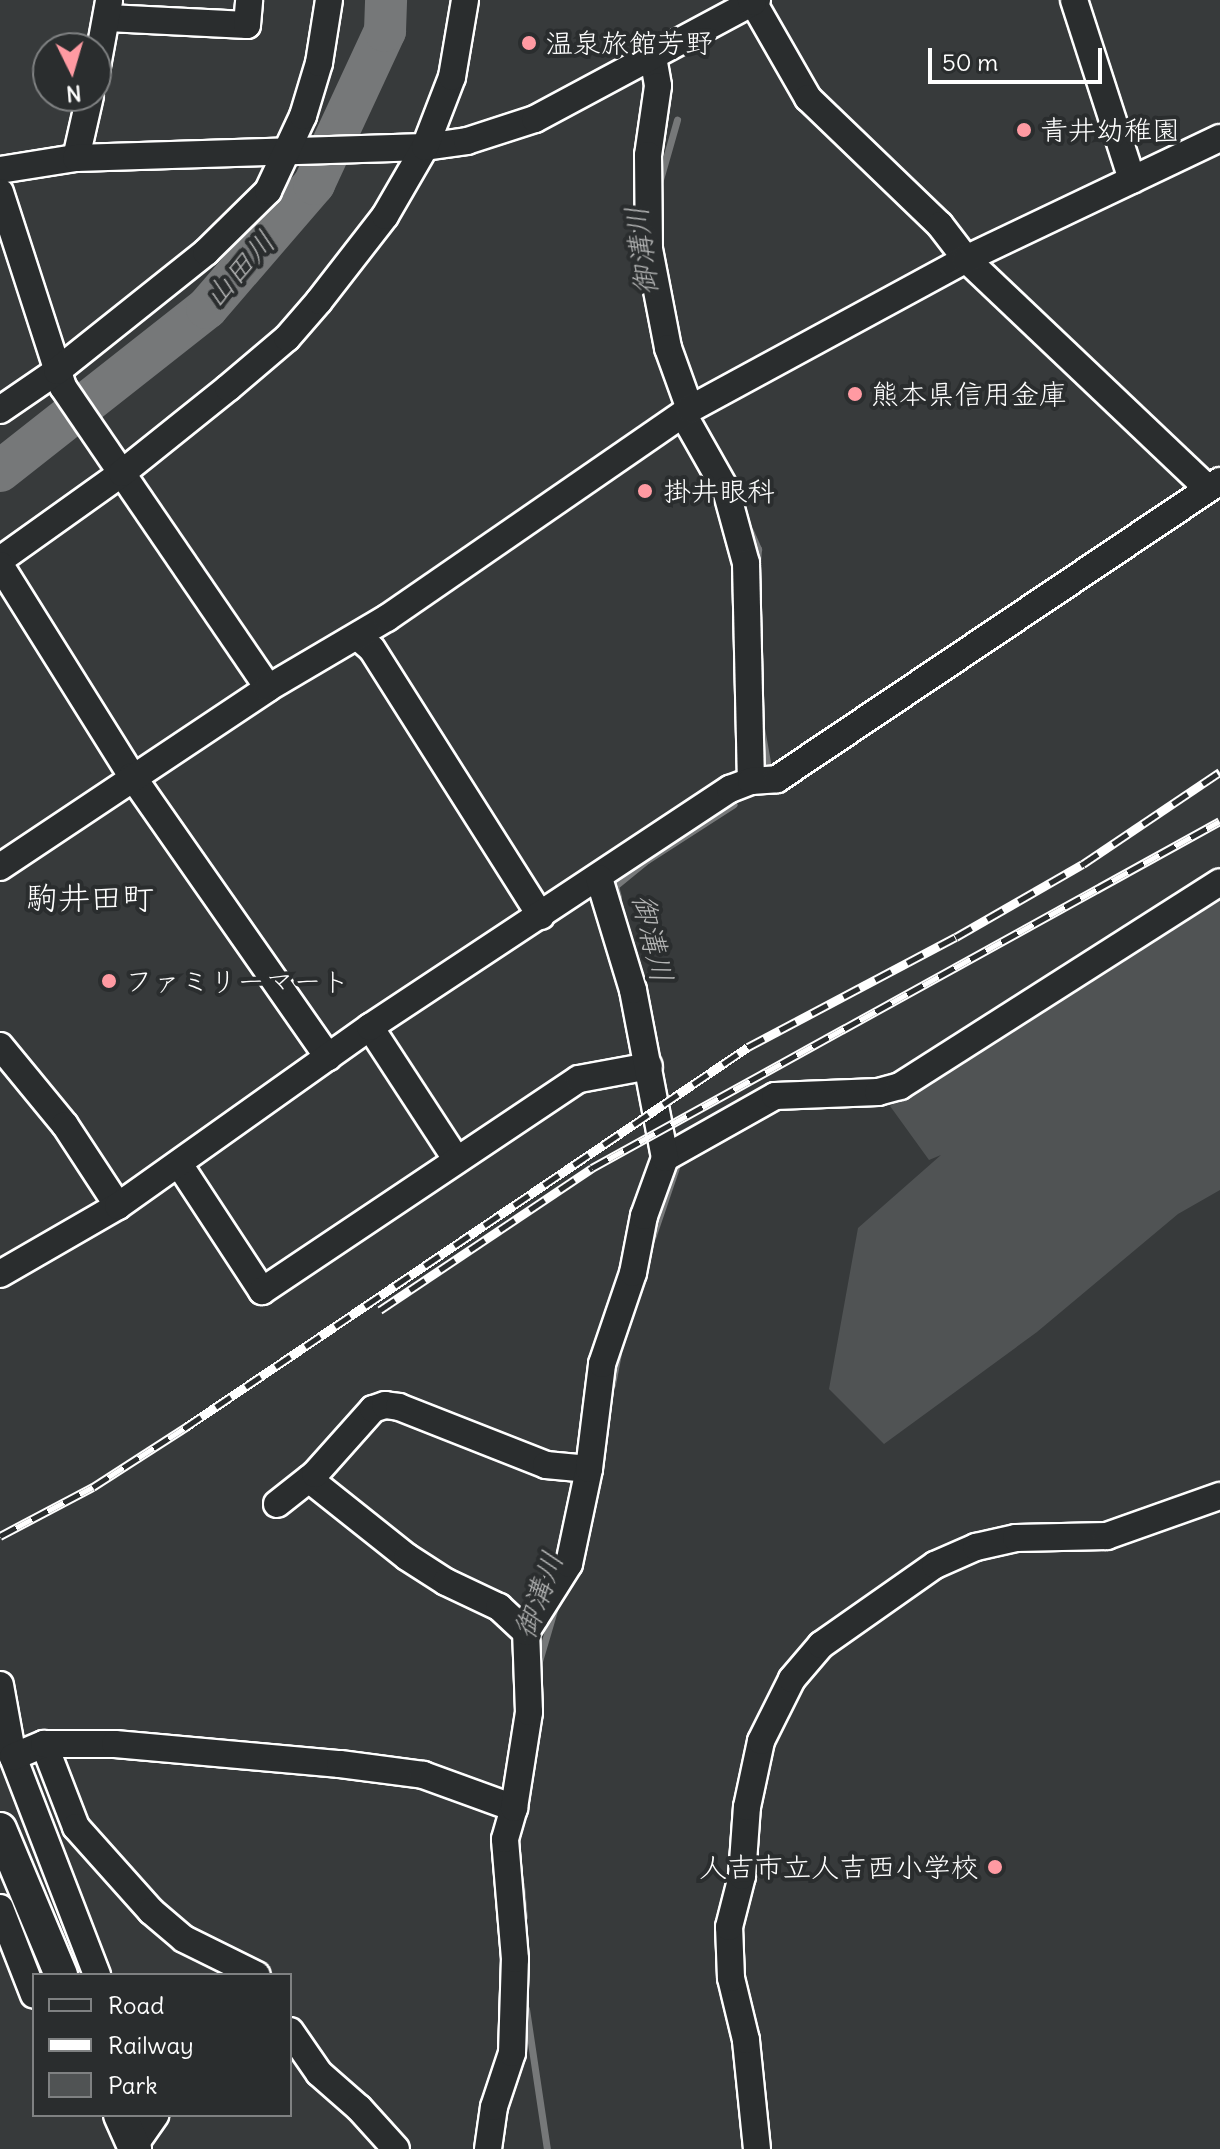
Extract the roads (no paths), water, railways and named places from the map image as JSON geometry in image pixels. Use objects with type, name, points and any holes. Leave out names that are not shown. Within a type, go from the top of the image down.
[{"type":"main road","points":[[0,1829],[60,1973]]},
{"type":"main road","points":[[121,2117],[134,2148]]},
{"type":"street","points":[[104,32],[109,9],[247,25],[249,0]]},
{"type":"street","points":[[0,409],[60,379],[245,216],[268,191],[292,150],[319,63],[329,0]]},
{"type":"street","points":[[328,1057],[132,776],[0,562],[287,338],[385,216],[452,77],[465,0]]},
{"type":"street","points":[[1074,0],[1132,180]]},
{"type":"street","points":[[0,170],[76,158],[417,147],[467,141],[535,119],[753,1],[808,98],[940,225],[966,259],[1214,484],[777,779],[751,781],[730,789],[370,1027],[118,1206],[0,1274]]},
{"type":"street","points":[[653,57],[658,86],[648,155],[649,249],[668,348],[686,412],[726,490],[746,563],[751,781]]},
{"type":"street","points":[[76,158],[86,112]]},
{"type":"street","points":[[0,867],[268,688],[358,637],[686,412],[966,259],[1220,138]]},
{"type":"street","points":[[0,192],[60,379],[268,688]]},
{"type":"street","points":[[358,637],[372,649],[541,916]]},
{"type":"street","points":[[488,2149],[494,2107],[512,2053],[515,1959],[505,1839],[514,1808],[529,1712],[526,1632],[569,1564],[589,1469],[602,1364],[633,1273],[644,1216],[665,1158],[633,990],[599,878]]},
{"type":"street","points":[[665,1158],[775,1096],[878,1092],[900,1086],[1220,882]]},
{"type":"street","points":[[370,1027],[456,1159]]},
{"type":"street","points":[[0,1046],[65,1125],[118,1206]]},
{"type":"street","points":[[179,1164],[262,1291],[579,1079],[649,1066]]},
{"type":"street","points":[[277,1504],[309,1479],[373,1409],[385,1405],[399,1407],[546,1465],[589,1469]]},
{"type":"street","points":[[309,1479],[407,1557],[446,1582],[499,1607],[526,1632]]},
{"type":"street","points":[[757,2149],[746,2040],[731,1978],[729,1927],[742,1876],[747,1807],[761,1741],[792,1679],[821,1645],[935,1565],[976,1547],[1016,1538],[1107,1536],[1220,1496]]},
{"type":"street","points":[[0,1685],[13,1757],[96,1973]]},
{"type":"street","points":[[13,1757],[44,1744],[115,1744],[423,1775],[514,1808]]},
{"type":"street","points":[[44,1744],[76,1827],[151,1911],[184,1939],[253,1973]]},
{"type":"street","points":[[0,1908],[32,1990]]},
{"type":"street","points":[[292,2034],[319,2073],[359,2108],[396,2149]]},
{"type":"street","points":[[134,2148],[154,2117]]},
{"type":"waterway","name":"山田川","points":[[0,471],[207,308],[314,184],[385,31],[386,0]]},
{"type":"waterway","name":"御溝川","points":[[659,183],[677,120]]},
{"type":"waterway","name":"御溝川","points":[[750,531],[758,549],[757,565]]},
{"type":"waterway","name":"御溝川","points":[[761,728],[768,766]]},
{"type":"waterway","name":"御溝川","points":[[618,897],[615,886],[647,860],[734,804]]},
{"type":"waterway","name":"御溝川","points":[[652,1238],[678,1161]]},
{"type":"waterway","name":"御溝川","points":[[612,1384],[618,1353]]},
{"type":"waterway","name":"御溝川","points":[[537,1668],[555,1607]]},
{"type":"waterway","name":"御溝川","points":[[521,1885],[524,1917]]},
{"type":"waterway","name":"御溝川","points":[[526,2009],[547,2149]]},
{"type":"railway","points":[[0,1536],[93,1487],[186,1427],[748,1047],[956,937],[1083,864],[1220,772]]},
{"type":"railway","points":[[380,1310],[592,1168],[1220,821]]},
{"type":"place","name":"温泉旅館芳野","points":[[529,43]]},
{"type":"place","name":"青井幼稚園","points":[[1024,130]]},
{"type":"place","name":"熊本県信用金庫","points":[[855,394]]},
{"type":"place","name":"掛井眼科","points":[[645,491]]},
{"type":"place","name":"ファミリーマート","points":[[109,981]]},
{"type":"place","name":"人吉市立人吉西小学校","points":[[995,1867]]},
{"type":"district","name":"駒井田町","points":[[90,898]]}]
